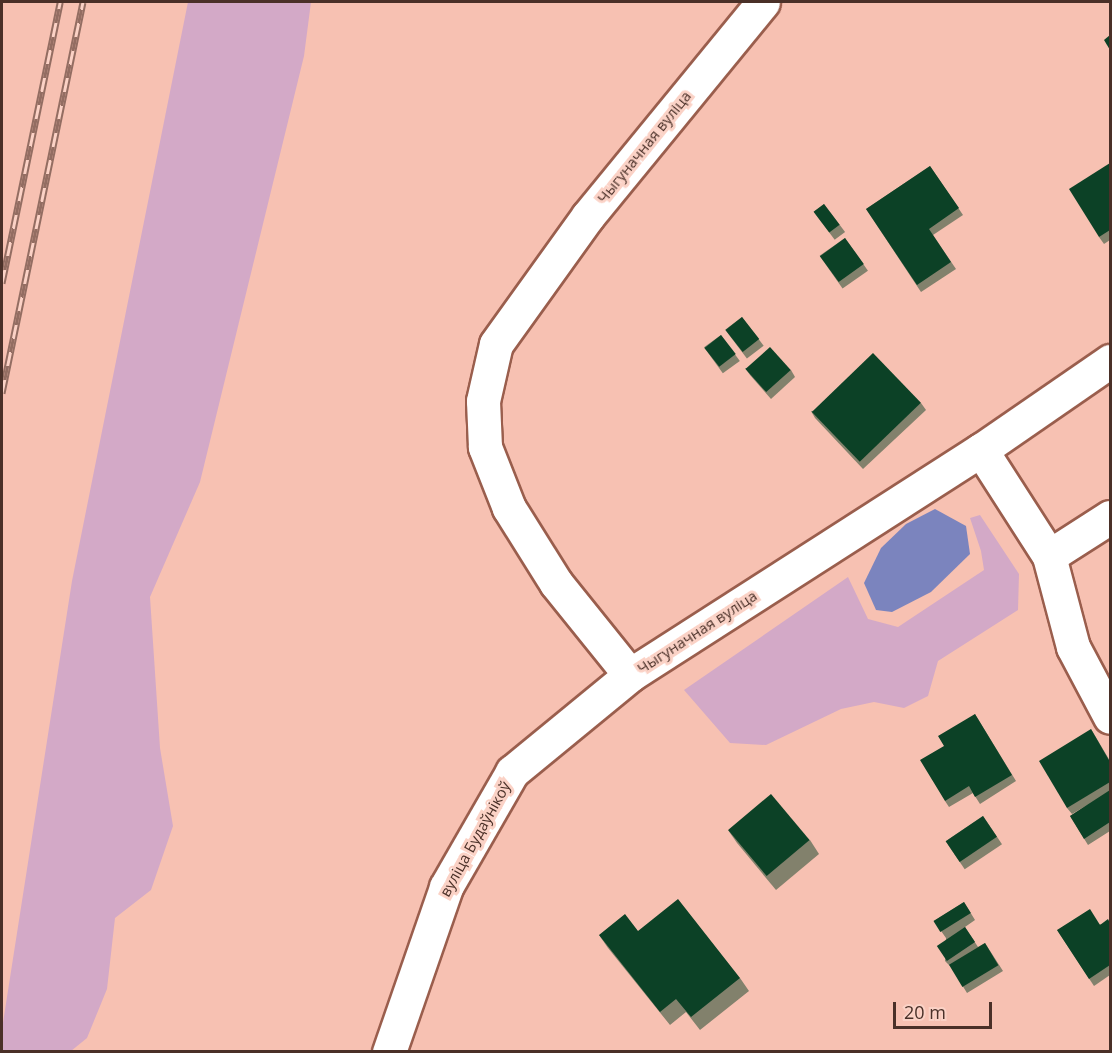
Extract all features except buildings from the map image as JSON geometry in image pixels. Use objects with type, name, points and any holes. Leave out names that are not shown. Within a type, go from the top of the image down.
[{"type":"street","name":"Чыгуначная вуліца","points":[[763,2],[588,216],[496,345],[483,401],[485,447],[509,508],[556,583],[630,675],[981,450],[1110,361]]},
{"type":"street","points":[[981,450],[1049,556],[1073,647],[1110,717]]},
{"type":"street","points":[[1049,556],[1110,517]]},
{"type":"street","name":"вуліца Будаўнікоў","points":[[389,1052],[446,887],[512,772],[630,675]]},
{"type":"shaded area","points":[[188,2],[311,2],[304,56],[200,482],[150,597],[160,748],[173,826],[151,890],[115,918],[107,989],[87,1038],[71,1051],[2,1051],[2,1029],[72,581]]},
{"type":"shaded area","points":[[980,515],[1019,574],[1018,610],[938,661],[928,696],[904,708],[874,702],[841,709],[766,745],[730,743],[684,690],[848,577],[868,619],[898,627],[984,570],[981,551],[970,518]]},
{"type":"water","points":[[935,509],[966,526],[970,554],[931,592],[892,612],[876,610],[864,583],[881,548],[906,524]]},
{"type":"railway","points":[[2,283],[60,2]]},
{"type":"railway","points":[[2,393],[83,2]]}]
